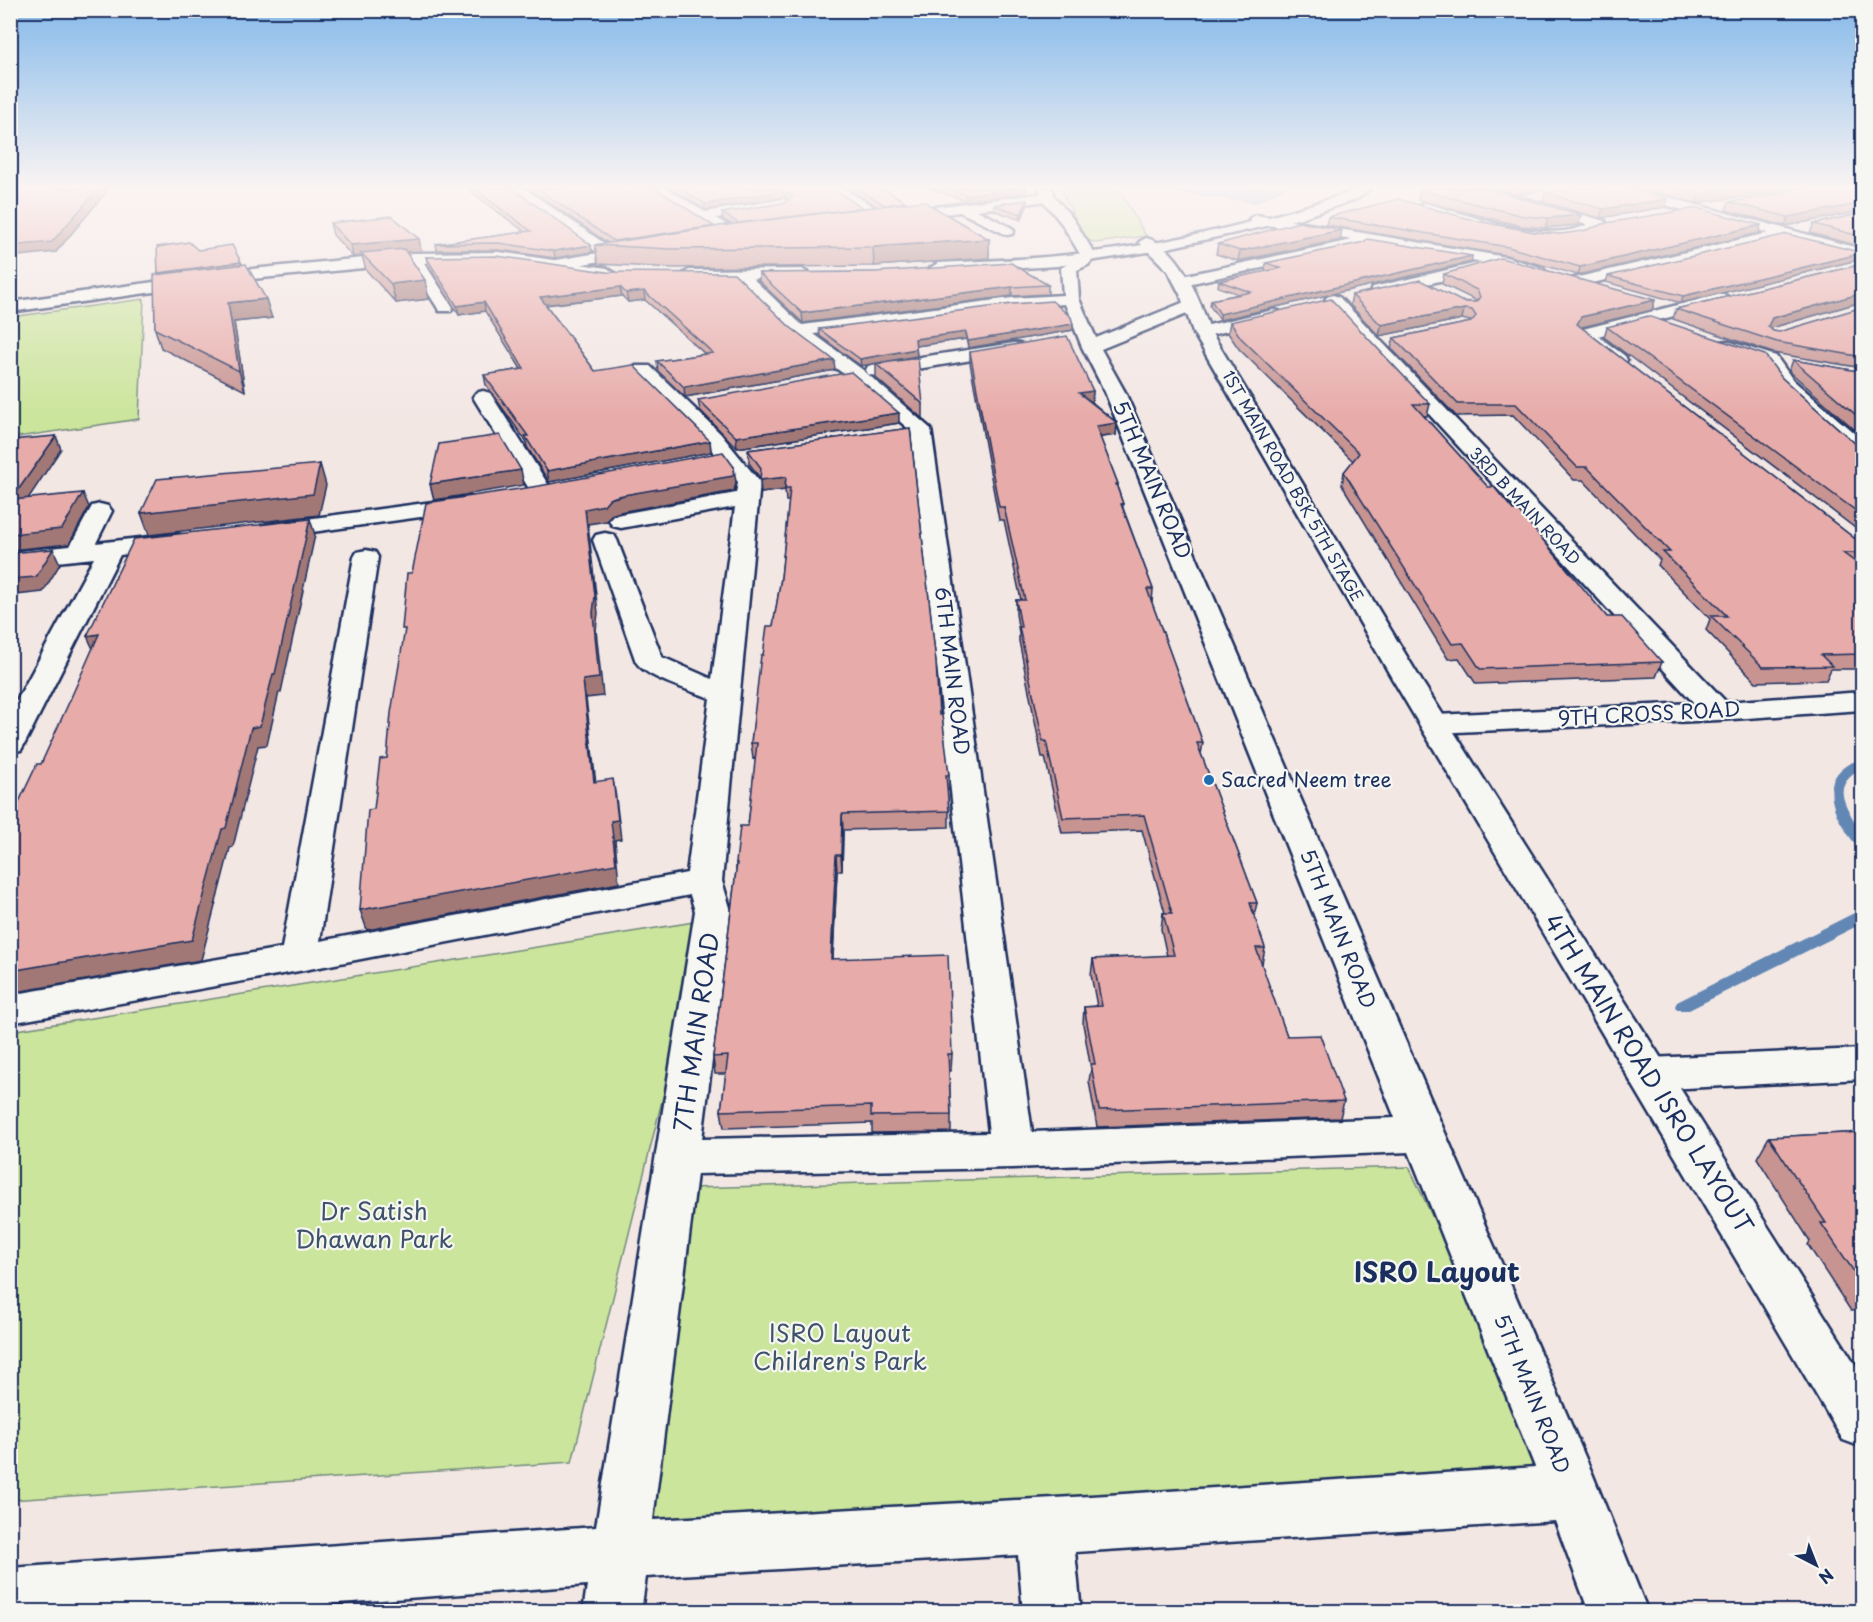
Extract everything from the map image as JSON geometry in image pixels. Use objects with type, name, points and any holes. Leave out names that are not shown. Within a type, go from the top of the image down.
[{"type":"street","points":[[10,307],[233,276],[357,264]]},
{"type":"street","points":[[418,264],[445,307]]},
{"type":"street","points":[[555,264],[618,273]]},
{"type":"street","points":[[922,269],[995,264]]},
{"type":"street","name":"5TH MAIN ROAD","points":[[1079,264],[1069,268],[1071,299],[1080,341],[1115,392],[1573,1492],[1619,1611]]},
{"type":"street","name":"1ST MAIN ROAD BSK 5TH STAGE","points":[[1168,264],[1183,280],[1202,332],[1435,724]]},
{"type":"street","points":[[1183,280],[1260,264]]},
{"type":"street","points":[[1419,281],[1498,264]]},
{"type":"street","points":[[1512,264],[1610,291]]},
{"type":"street","points":[[1565,279],[1637,264]]},
{"type":"street","points":[[674,275],[818,273]]},
{"type":"street","name":"6TH MAIN ROAD","points":[[739,274],[845,376],[909,431],[1013,1150]]},
{"type":"street","points":[[1419,281],[1438,291]]},
{"type":"street","name":"3RD B MAIN ROAD","points":[[1419,281],[1344,298],[1718,711]]},
{"type":"street","points":[[1631,370],[1585,334],[1644,309],[1676,319],[1735,295]]},
{"type":"street","points":[[798,331],[1012,303],[1071,299]]},
{"type":"street","points":[[1080,341],[1193,305]]},
{"type":"street","points":[[1202,332],[1289,311]]},
{"type":"street","points":[[1707,339],[1769,360],[1793,364]]},
{"type":"street","points":[[845,376],[1029,345]]},
{"type":"street","points":[[1769,360],[1786,384],[1863,451]]},
{"type":"street","name":"7TH MAIN ROAD","points":[[612,1611],[713,911],[704,881],[749,482],[733,457],[643,370]]},
{"type":"street","points":[[483,397],[553,490],[518,496]]},
{"type":"street","points":[[678,406],[700,402]]},
{"type":"street","points":[[725,693],[686,679],[650,662],[613,530],[747,498]]},
{"type":"street","points":[[252,532],[370,519],[495,500]]},
{"type":"street","points":[[79,552],[100,511]]},
{"type":"street","points":[[10,560],[194,539]]},
{"type":"street","points":[[10,742],[111,549]]},
{"type":"street","points":[[299,958],[366,557]]},
{"type":"street","name":"9TH CROSS ROAD","points":[[1435,724],[1718,711],[1863,701]]},
{"type":"street","name":"4TH MAIN ROAD ISRO LAYOUT","points":[[1435,724],[1863,1422]]},
{"type":"street","points":[[10,1009],[299,958],[704,881]]},
{"type":"street","points":[[1648,1074],[1863,1064]]},
{"type":"street","points":[[679,1157],[1013,1150],[1423,1134]]},
{"type":"street","points":[[23,1601],[622,1554],[645,1549],[1108,1523],[1573,1492]]},
{"type":"street","points":[[1044,1525],[1052,1611]]},
{"type":"green space","points":[[144,299],[139,419],[11,438],[11,317]]},
{"type":"green space","name":"Dr Satish Dhawan Park","points":[[707,920],[572,1462],[11,1500],[11,1031]]},
{"type":"green space","name":"ISRO Layout Children's Park","points":[[1409,1167],[1558,1483],[637,1524],[691,1188]]},
{"type":"building","points":[[158,264],[228,264],[158,273]]},
{"type":"building","points":[[246,264],[266,299],[228,303],[239,371],[155,329],[154,275]]},
{"type":"building","points":[[371,264],[414,264],[425,280],[391,284]]},
{"type":"building","points":[[430,264],[549,264],[606,272],[734,273],[790,327],[834,360],[684,387],[657,361],[713,353],[644,291],[626,293],[620,287],[540,297],[595,371],[633,365],[710,441],[547,471],[525,436],[528,436],[484,375],[524,369],[484,302],[457,306]]},
{"type":"building","points":[[1012,264],[1048,285],[1012,287],[802,313],[759,273],[874,272]]},
{"type":"building","points":[[1268,264],[1439,264],[1220,314],[1211,300],[1251,292],[1219,281],[1281,268]]},
{"type":"building","points":[[1481,264],[1522,264],[1655,300],[1581,317],[1577,324],[1858,541],[1863,541],[1863,553],[1843,553],[1863,568],[1863,654],[1821,655],[1832,666],[1763,667],[1711,616],[1727,616],[1663,552],[1670,552],[1587,467],[1577,467],[1516,404],[1458,404],[1394,338],[1471,322],[1476,316],[1472,310],[1464,309],[1381,325],[1352,295],[1420,280],[1463,302],[1476,302],[1480,297],[1477,290],[1444,274]]},
{"type":"building","points":[[1568,264],[1594,264],[1580,267]]},
{"type":"building","points":[[1660,264],[1818,264],[1683,296],[1608,276]]},
{"type":"building","points":[[1863,264],[1863,293],[1772,318],[1768,326],[1773,331],[1779,332],[1863,307],[1863,357],[1777,342],[1676,309]]},
{"type":"building","points":[[1331,299],[1430,404],[1413,404],[1488,487],[1494,487],[1513,510],[1518,510],[1607,617],[1622,617],[1662,662],[1480,669],[1463,643],[1452,644],[1344,472],[1359,453],[1241,338],[1230,322]]},
{"type":"building","points":[[1052,301],[1071,317],[1073,324],[968,341],[966,332],[915,339],[916,349],[860,359],[819,329],[1012,304]]},
{"type":"building","points":[[1648,316],[1765,355],[1782,378],[1858,446],[1863,446],[1863,516],[1607,327]]},
{"type":"building","points":[[1067,336],[1093,391],[1079,393],[1117,423],[1096,426],[1118,484],[1116,484],[1123,504],[1121,504],[1153,589],[1147,589],[1203,743],[1197,743],[1257,903],[1250,903],[1265,948],[1256,948],[1287,1036],[1320,1035],[1344,1101],[1099,1110],[1091,1064],[1095,1064],[1084,1007],[1102,1006],[1093,959],[1174,955],[1163,913],[1172,913],[1144,815],[1063,818],[1046,741],[1043,741],[1019,627],[1021,627],[1016,600],[1025,600],[1004,507],[999,507],[970,352]]},
{"type":"building","points":[[918,358],[923,404],[876,364]]},
{"type":"building","points":[[1793,360],[1863,372],[1863,421]]},
{"type":"building","points":[[851,372],[899,413],[736,437],[698,400]]},
{"type":"building","points":[[910,428],[936,662],[939,715],[942,715],[949,775],[946,775],[949,811],[842,814],[841,855],[836,855],[831,959],[948,955],[952,1054],[948,1054],[951,1115],[871,1116],[871,1106],[721,1111],[728,1056],[713,1057],[740,826],[748,826],[757,743],[751,743],[761,655],[763,655],[767,626],[773,626],[781,578],[790,488],[785,488],[786,477],[760,480],[761,468],[748,450]]},
{"type":"building","points":[[500,435],[521,470],[430,484],[439,444]]},
{"type":"building","points":[[56,436],[11,500],[83,493],[62,529],[10,534],[10,440]]},
{"type":"building","points":[[723,452],[734,467],[733,476],[618,496],[609,499],[604,505],[585,509],[595,596],[593,613],[599,678],[583,680],[594,782],[613,779],[618,820],[611,821],[616,864],[360,910],[368,810],[374,809],[380,759],[387,758],[391,713],[405,629],[402,629],[407,573],[412,573],[426,503],[539,486]]},
{"type":"building","points":[[320,464],[313,494],[141,513],[157,479]]},
{"type":"building","points":[[310,519],[275,674],[273,674],[260,726],[251,728],[226,828],[222,829],[192,940],[10,971],[10,821],[37,764],[41,764],[70,700],[99,634],[87,636],[134,539]]},
{"type":"building","points":[[53,549],[36,577],[10,579],[10,553]]},
{"type":"building","points":[[1863,1132],[1863,1285],[1821,1223],[1826,1223],[1769,1137]]},
{"type":"waterway","points":[[1862,763],[1848,770],[1840,779],[1837,789],[1837,800],[1841,811],[1862,843]]},
{"type":"waterway","points":[[1683,1006],[1856,920],[1862,914]]},
{"type":"place","name":"Sacred Neem tree","points":[[1209,780]]},
{"type":"district","name":"ISRO Layout","points":[[1437,1273]]}]
